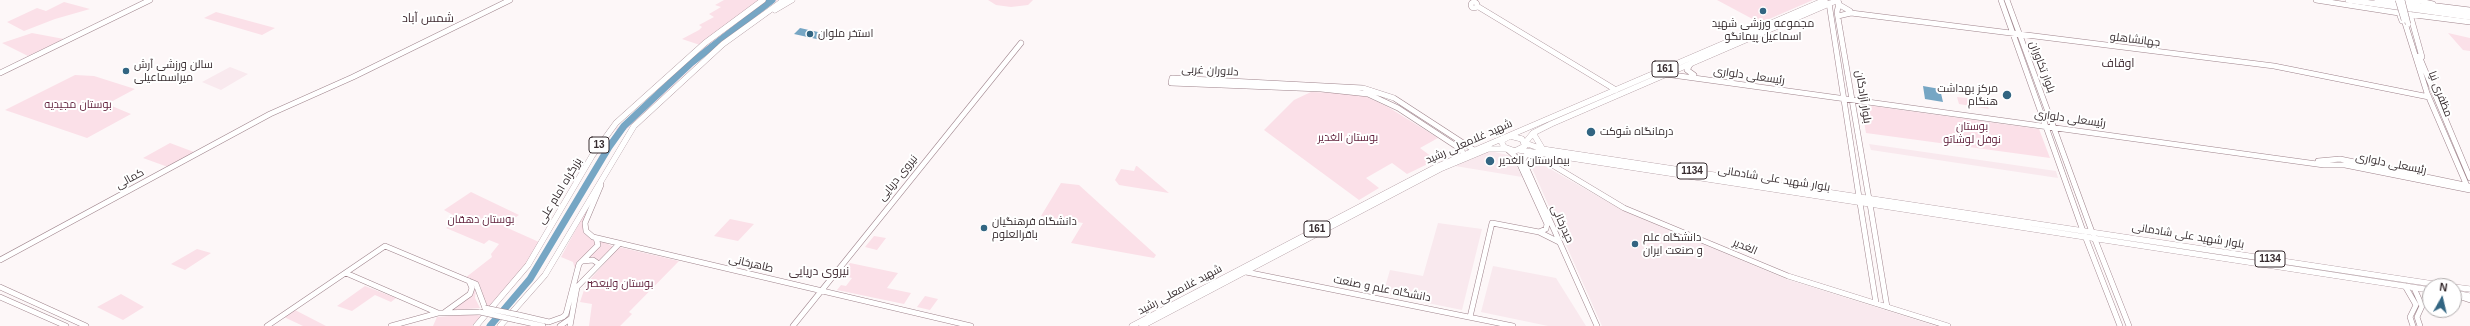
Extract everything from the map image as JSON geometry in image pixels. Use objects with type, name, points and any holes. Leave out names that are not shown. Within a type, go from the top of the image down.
[{"type":"main road","points":[[0,73],[150,0]]},
{"type":"main road","name":"بزرگراه امام علی","points":[[476,326],[528,265],[592,156],[616,123],[705,43],[763,0]]},
{"type":"main road","name":"13","points":[[500,326],[545,275],[609,165],[634,126],[733,37],[784,0]]},
{"type":"main road","points":[[733,37],[792,0]]},
{"type":"main road","points":[[1482,0],[1477,4],[1616,90],[1615,94],[1596,102],[1590,108]]},
{"type":"main road","name":"بلوار تکاوران","points":[[2001,0],[2053,125],[2093,235],[2129,326]]},
{"type":"main road","name":"بلوار تکاوران","points":[[2007,0],[2015,33],[2046,124],[2084,233],[2120,326]]},
{"type":"main road","points":[[2316,0],[2369,10],[2399,13],[2411,12]]},
{"type":"main road","points":[[2348,0],[2411,12],[2470,20]]},
{"type":"main road","points":[[2377,0],[2470,10]]},
{"type":"main road","name":"مظفری نیا","points":[[2398,0],[2423,71],[2470,178]]},
{"type":"main road","name":"مظفری نیا","points":[[2402,0],[2407,23]]},
{"type":"main road","points":[[2407,0],[2470,10]]},
{"type":"main road","points":[[2416,0],[2425,3]]},
{"type":"main road","name":"کمالی","points":[[0,260],[270,114],[507,1]]},
{"type":"main road","name":"شهید غلامعلی رشید","points":[[1132,326],[1440,169],[1488,149],[1519,150],[1525,146],[1525,143],[1533,133],[1819,7],[1827,1]]},
{"type":"main road","name":"شهید غلامعلی رشید","points":[[1142,326],[1246,272],[1275,254],[1463,154],[1827,1],[1839,1]]},
{"type":"main road","name":"بلوار آزادگان","points":[[1827,1],[1876,303]]},
{"type":"main road","points":[[1838,16],[1845,11],[1839,1]]},
{"type":"main road","name":"بلوار آزادگان","points":[[1839,1],[1838,16],[1887,306]]},
{"type":"main road","points":[[1819,7],[1830,12]]},
{"type":"main road","name":"جهانشاهلو","points":[[1845,11],[2274,65],[2428,95]]},
{"type":"main road","points":[[2411,12],[2423,71]]},
{"type":"main road","points":[[2399,13],[2415,63],[2423,71]]},
{"type":"main road","name":"نیروی دریایی","points":[[793,326],[1021,43]]},
{"type":"main road","points":[[1692,62],[1688,70],[1694,76]]},
{"type":"main road","name":"مظفری نیا","points":[[2423,71],[2428,95],[2469,189]]},
{"type":"main road","name":"رئیسعلی دلواری","points":[[1665,74],[2345,165],[2469,189]]},
{"type":"main road","name":"رئیسعلی دلواری","points":[[1687,77],[1684,75],[1843,98]]},
{"type":"main road","name":"دلاوران غربی","points":[[1463,154],[1462,150],[1405,113],[1368,94],[1321,89],[1170,83],[1172,78],[1363,88],[1394,98],[1474,150]]},
{"type":"main road","points":[[1625,86],[1632,89]]},
{"type":"main road","points":[[1533,133],[1538,151]]},
{"type":"main road","name":"بلوار شهید علی شادمانی","points":[[1504,138],[1516,137],[1538,151],[1549,155],[1860,200]]},
{"type":"main road","points":[[1504,138],[1501,143],[1507,149]]},
{"type":"main road","name":"حیدرخانی","points":[[1507,149],[1518,158],[1547,224],[1546,229],[1539,232]]},
{"type":"main road","name":"بلوار شهید علی شادمانی","points":[[1519,150],[1538,151],[1860,200]]},
{"type":"main road","name":"الغدیر","points":[[1538,151],[1545,162],[1624,208],[1788,276],[1948,326]]},
{"type":"main road","name":"حیدرخانی","points":[[1538,151],[1523,157],[1523,160],[1596,326]]},
{"type":"main road","points":[[1545,162],[1549,155]]},
{"type":"main road","points":[[517,318],[554,321],[566,314],[572,286],[582,261],[598,245],[596,238],[588,233],[585,223],[609,165]]},
{"type":"main road","name":"1134","points":[[1860,200],[2093,235]]},
{"type":"main road","points":[[1470,317],[1492,223],[1539,232],[1560,243]]},
{"type":"main road","name":"بلوار شهید علی شادمانی","points":[[2093,235],[2422,289]]},
{"type":"main road","name":"بلوار شهید علی شادمانی","points":[[2093,235],[2422,282]]},
{"type":"main road","name":"طاهرخانی","points":[[596,238],[971,326]]},
{"type":"main road","points":[[570,326],[576,289],[619,244]]},
{"type":"main road","points":[[267,326],[385,246],[469,281],[477,286],[482,310]]},
{"type":"main road","points":[[582,261],[593,260],[599,264]]},
{"type":"main road","name":"دانشگاه علم و صنعت","points":[[1246,272],[1513,326]]},
{"type":"main road","points":[[346,273],[441,313]]},
{"type":"main road","points":[[441,313],[470,294],[472,288],[469,281]]},
{"type":"main road","points":[[2405,286],[2416,305],[2413,326]]},
{"type":"main road","points":[[0,287],[86,326]]},
{"type":"main road","points":[[2414,288],[2422,306],[2414,317]]},
{"type":"main road","points":[[0,296],[66,326]]},
{"type":"main road","points":[[1472,308],[1474,314],[1482,320]]},
{"type":"main road","points":[[391,326],[441,313],[482,310],[543,326]]},
{"type":"main road","points":[[2414,317],[2420,326]]},
{"type":"main road","points":[[560,326],[570,319]]},
{"type":"shaded area","points":[[230,67],[248,74],[221,90],[202,82]]},
{"type":"shaded area","points":[[1869,144],[2056,171],[2058,178],[1871,150]]},
{"type":"shaded area","name":"بیمارستان الغدیر","points":[[1490,151],[1512,156],[1522,177],[1455,166]]},
{"type":"shaded area","name":"دانشگاه علم و صنعت ایران","points":[[1531,158],[1622,210],[1786,279],[1936,326],[1602,326],[1528,159]]},
{"type":"shaded area","points":[[1438,223],[1482,229],[1462,310],[1383,294],[1390,270],[1423,276]]},
{"type":"shaded area","points":[[1493,266],[1556,278],[1586,326],[1548,326],[1481,312]]},
{"type":"green space","points":[[724,0],[761,0],[700,45],[682,39],[699,30],[702,27],[699,25],[714,17],[709,14],[721,7],[715,5]]},
{"type":"green space","points":[[767,0],[778,0],[702,58],[626,130],[615,130],[706,46]]},
{"type":"green space","points":[[988,0],[1033,0],[1028,5],[1011,7],[996,5]]},
{"type":"green space","name":"مجموعه ورزشی شهید اسماعیل پیمانگو","points":[[1717,0],[1813,0],[1760,23]]},
{"type":"green space","points":[[64,2],[90,9],[55,19],[24,31],[7,22],[37,8],[46,11]]},
{"type":"green space","points":[[216,12],[275,28],[262,35],[204,18]]},
{"type":"green space","points":[[32,33],[64,39],[28,56],[2,43]]},
{"type":"green space","points":[[2448,33],[2470,38],[2470,51],[2463,50]]},
{"type":"green space","name":"بوستان مجیدیه","points":[[75,75],[94,76],[135,89],[107,104],[131,114],[87,138],[5,110]]},
{"type":"green space","name":"بوستان الغدیر","points":[[1311,92],[1344,93],[1367,97],[1388,107],[1438,138],[1420,148],[1436,160],[1407,174],[1392,163],[1366,178],[1379,188],[1359,200],[1264,130],[1294,100]]},
{"type":"green space","points":[[1957,97],[1984,100],[1989,109],[1959,104]]},
{"type":"green space","name":"بوستان نوفل لوشاتو","points":[[1873,106],[2039,129],[2050,158],[1866,133],[1862,110]]},
{"type":"green space","points":[[170,143],[194,152],[168,167],[143,158]]},
{"type":"green space","points":[[1136,166],[1169,193],[1119,185],[1115,180],[1121,169],[1134,171]]},
{"type":"green space","points":[[1061,183],[1079,185],[1156,255],[1154,258],[1071,243],[1083,223],[1041,216]]},
{"type":"green space","name":"بوستان دهقان","points":[[471,192],[519,215],[503,226],[539,242],[529,260],[490,307],[486,306],[479,283],[465,278],[492,257],[491,254],[499,244],[489,240],[484,244],[446,228],[460,219],[444,210]]},
{"type":"green space","points":[[596,192],[583,224],[583,232],[596,240],[597,244],[577,262],[575,269],[573,262],[561,257]]},
{"type":"green space","points":[[730,219],[754,224],[738,241],[714,236]]},
{"type":"green space","points":[[874,236],[886,238],[877,250],[865,247]]},
{"type":"green space","points":[[600,240],[614,247],[600,260],[587,258],[600,245]]},
{"type":"green space","name":"بوستان ولیعصر","points":[[619,247],[679,261],[629,312],[632,314],[620,326],[589,326],[592,304],[580,302],[586,284]]},
{"type":"green space","points":[[197,249],[211,253],[185,270],[171,264]]},
{"type":"green space","points":[[850,263],[898,273],[887,288],[911,293],[904,304],[837,290],[841,285],[846,286],[852,278],[840,275]]},
{"type":"green space","points":[[473,284],[476,289],[475,298],[480,308],[453,310],[472,295],[475,289]]},
{"type":"green space","points":[[365,286],[396,298],[391,302],[375,295],[352,311],[337,306]]},
{"type":"green space","points":[[121,294],[144,307],[123,320],[97,307]]},
{"type":"green space","points":[[925,296],[938,299],[930,310],[917,307]]},
{"type":"green space","points":[[295,310],[326,326],[303,326],[284,317]]},
{"type":"green space","points":[[472,314],[482,316],[472,326],[433,326],[437,317]]},
{"type":"water","name":"استخر ملوان","points":[[800,28],[827,34],[821,40],[794,34]]},
{"type":"water","points":[[1923,86],[1940,89],[1943,102],[1925,99]]},
{"type":"waterway","points":[[490,326],[530,279],[609,147],[624,126],[691,63],[772,0]]},
{"type":"place","name":"مجموعه ورزشی شهید اسماعیل پیمانگو","points":[[1763,11]]},
{"type":"place","name":"استخر ملوان","points":[[810,34]]},
{"type":"place","name":"سالن ورزشی آرش میراسماعیلی","points":[[126,71]]},
{"type":"place","name":"مرکز بهداشت هنگام","points":[[2007,95]]},
{"type":"place","name":"درمانگاه شوکت","points":[[1591,132]]},
{"type":"place","name":"بیمارستان الغدیر","points":[[1490,161]]},
{"type":"place","name":"دانشگاه فرهنگیان باقرالعلوم","points":[[984,228]]},
{"type":"place","name":"دانشگاه علم و صنعت ایران","points":[[1635,244]]},
{"type":"district","name":"شمس آباد","points":[[428,19]]},
{"type":"district","name":"اوقاف","points":[[2118,64]]},
{"type":"district","name":"نیروی دریایی","points":[[819,272]]}]
